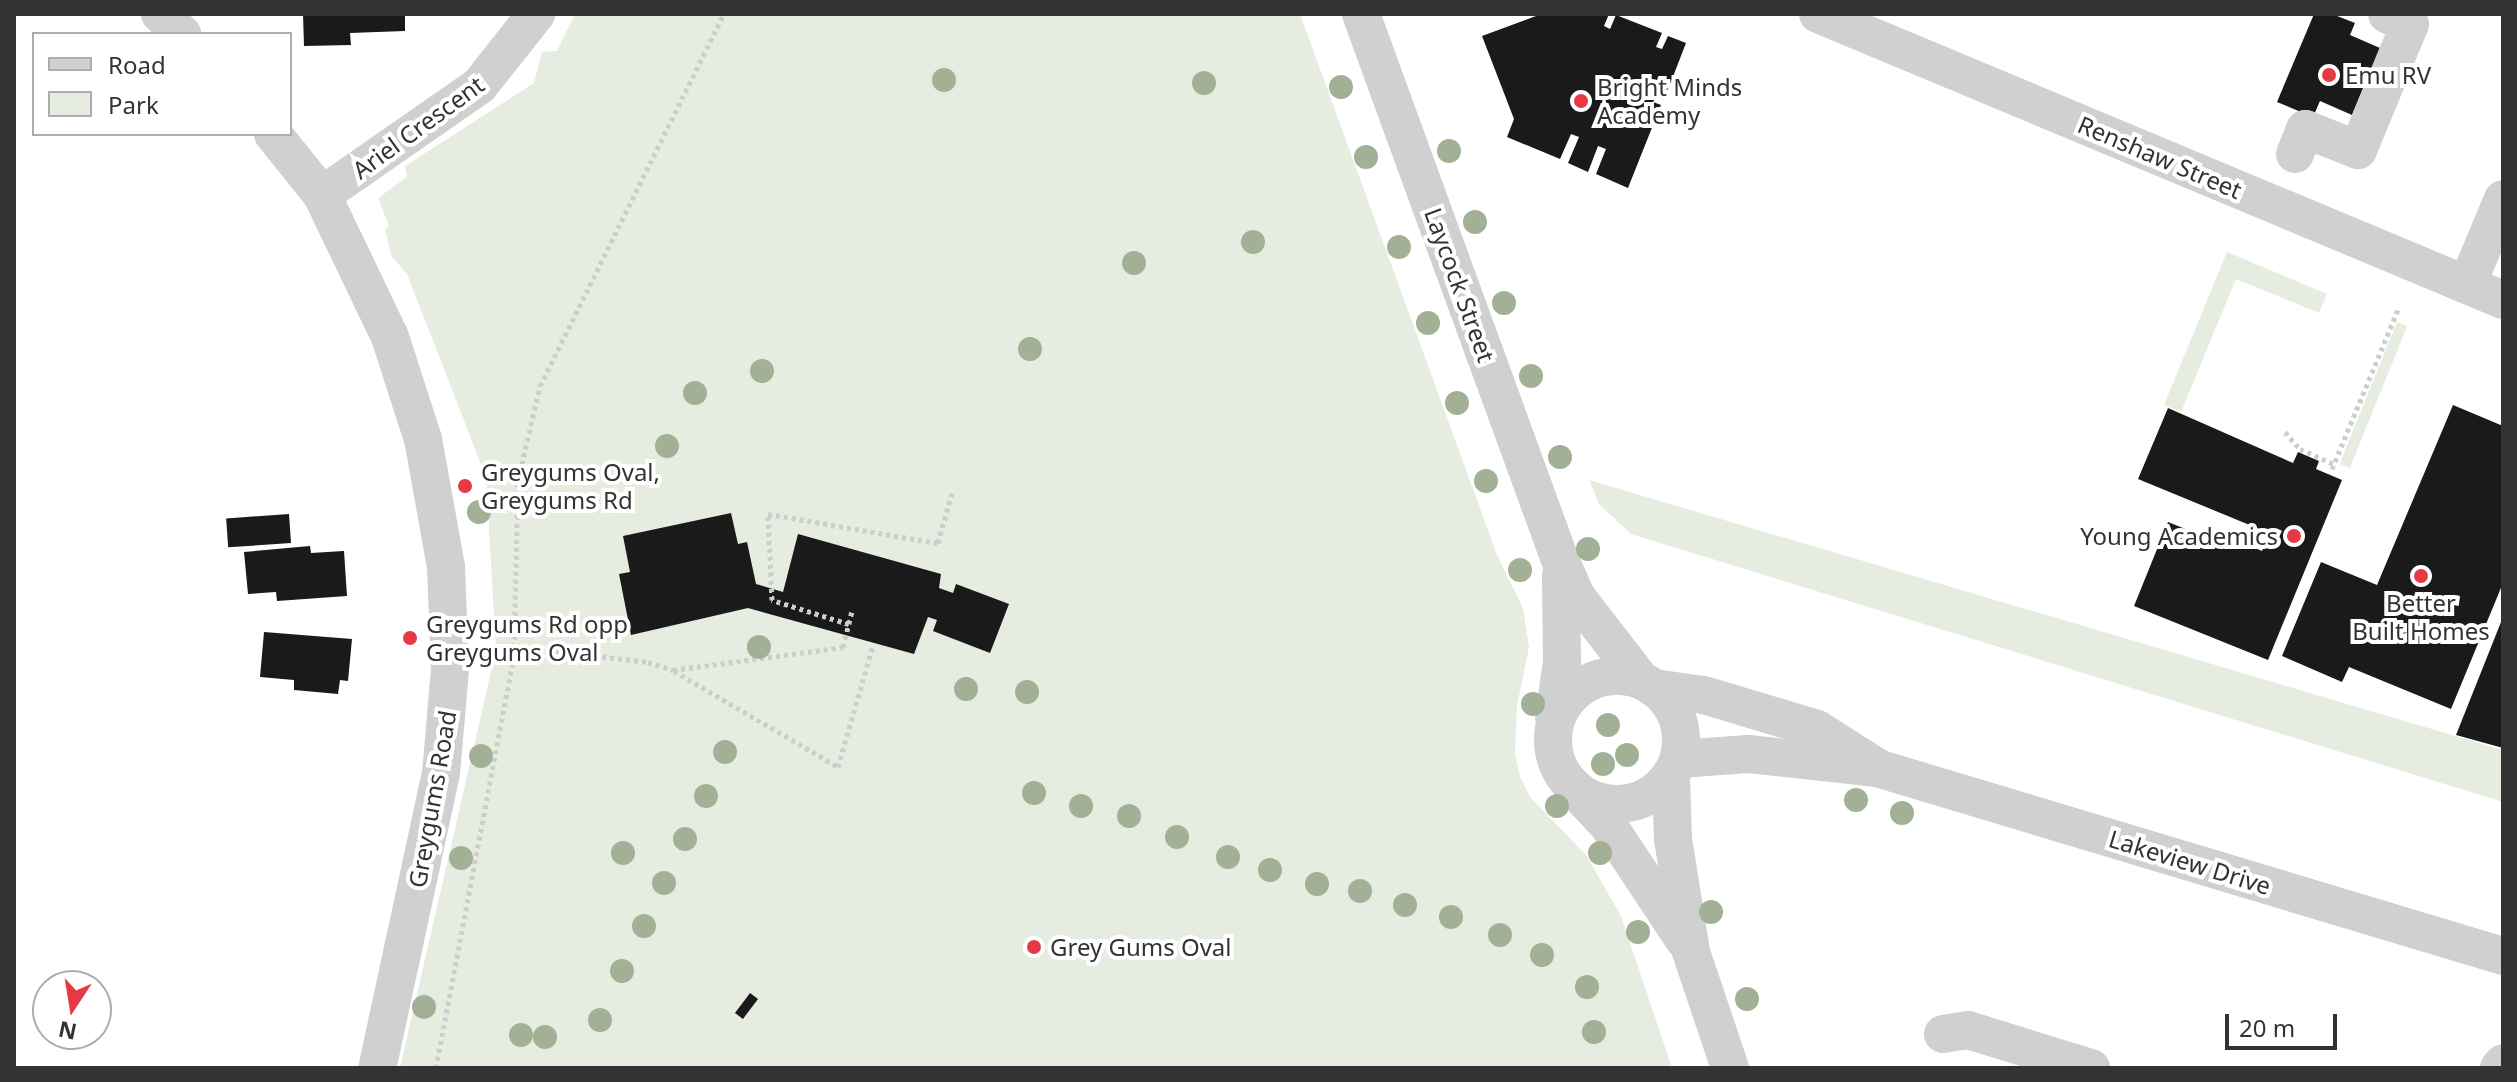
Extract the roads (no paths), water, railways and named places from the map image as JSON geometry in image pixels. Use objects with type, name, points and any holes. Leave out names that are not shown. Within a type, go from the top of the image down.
[{"type":"street","points":[[160,14],[180,32]]},
{"type":"street","name":"Ariel Crescent","points":[[322,195],[479,86],[536,14]]},
{"type":"street","name":"Laycock Street","points":[[1361,14],[1559,557],[1576,596],[1648,684]]},
{"type":"street","name":"Renshaw Street","points":[[1818,14],[2503,300]]},
{"type":"street","points":[[2295,154],[2305,129],[2358,150],[2410,24],[2387,14]]},
{"type":"street","name":"Greygums Road","points":[[275,136],[322,195],[390,337],[410,393],[442,532],[449,602],[450,684],[441,773],[377,1068]]},
{"type":"street","points":[[2467,285],[2503,199]]},
{"type":"street","name":"Laycock Street","points":[[1554,726],[1564,616],[1559,557]]},
{"type":"street","points":[[1691,952],[1615,835],[1573,788],[1555,759],[1554,726],[1567,699],[1591,681],[1621,676],[1648,684],[1680,725],[1675,767],[1673,839],[1691,952],[1730,1068]]},
{"type":"street","name":"Lakeview Drive","points":[[1648,684],[1704,695],[1817,729],[1877,768]]},
{"type":"street","name":"Lakeview Drive","points":[[1675,767],[1748,754],[1877,768],[2503,956]]},
{"type":"street","points":[[1573,788],[1592,800],[1625,804],[1647,797],[1675,767]]},
{"type":"street","points":[[1943,1034],[1968,1030],[2091,1068]]},
{"type":"street","points":[[2499,1068],[2503,1063]]},
{"type":"place","name":"Emu RV","points":[[2329,75]]},
{"type":"place","name":"Bright Minds Academy","points":[[1581,101]]},
{"type":"place","name":"Greygums Oval, Greygums Rd","points":[[465,486]]},
{"type":"place","name":"Young Academics","points":[[2294,536]]},
{"type":"place","name":"Better Built Homes","points":[[2421,576]]},
{"type":"place","name":"Greygums Rd opp Greygums Oval","points":[[410,638]]},
{"type":"place","name":"Grey Gums Oval","points":[[1034,947]]}]
